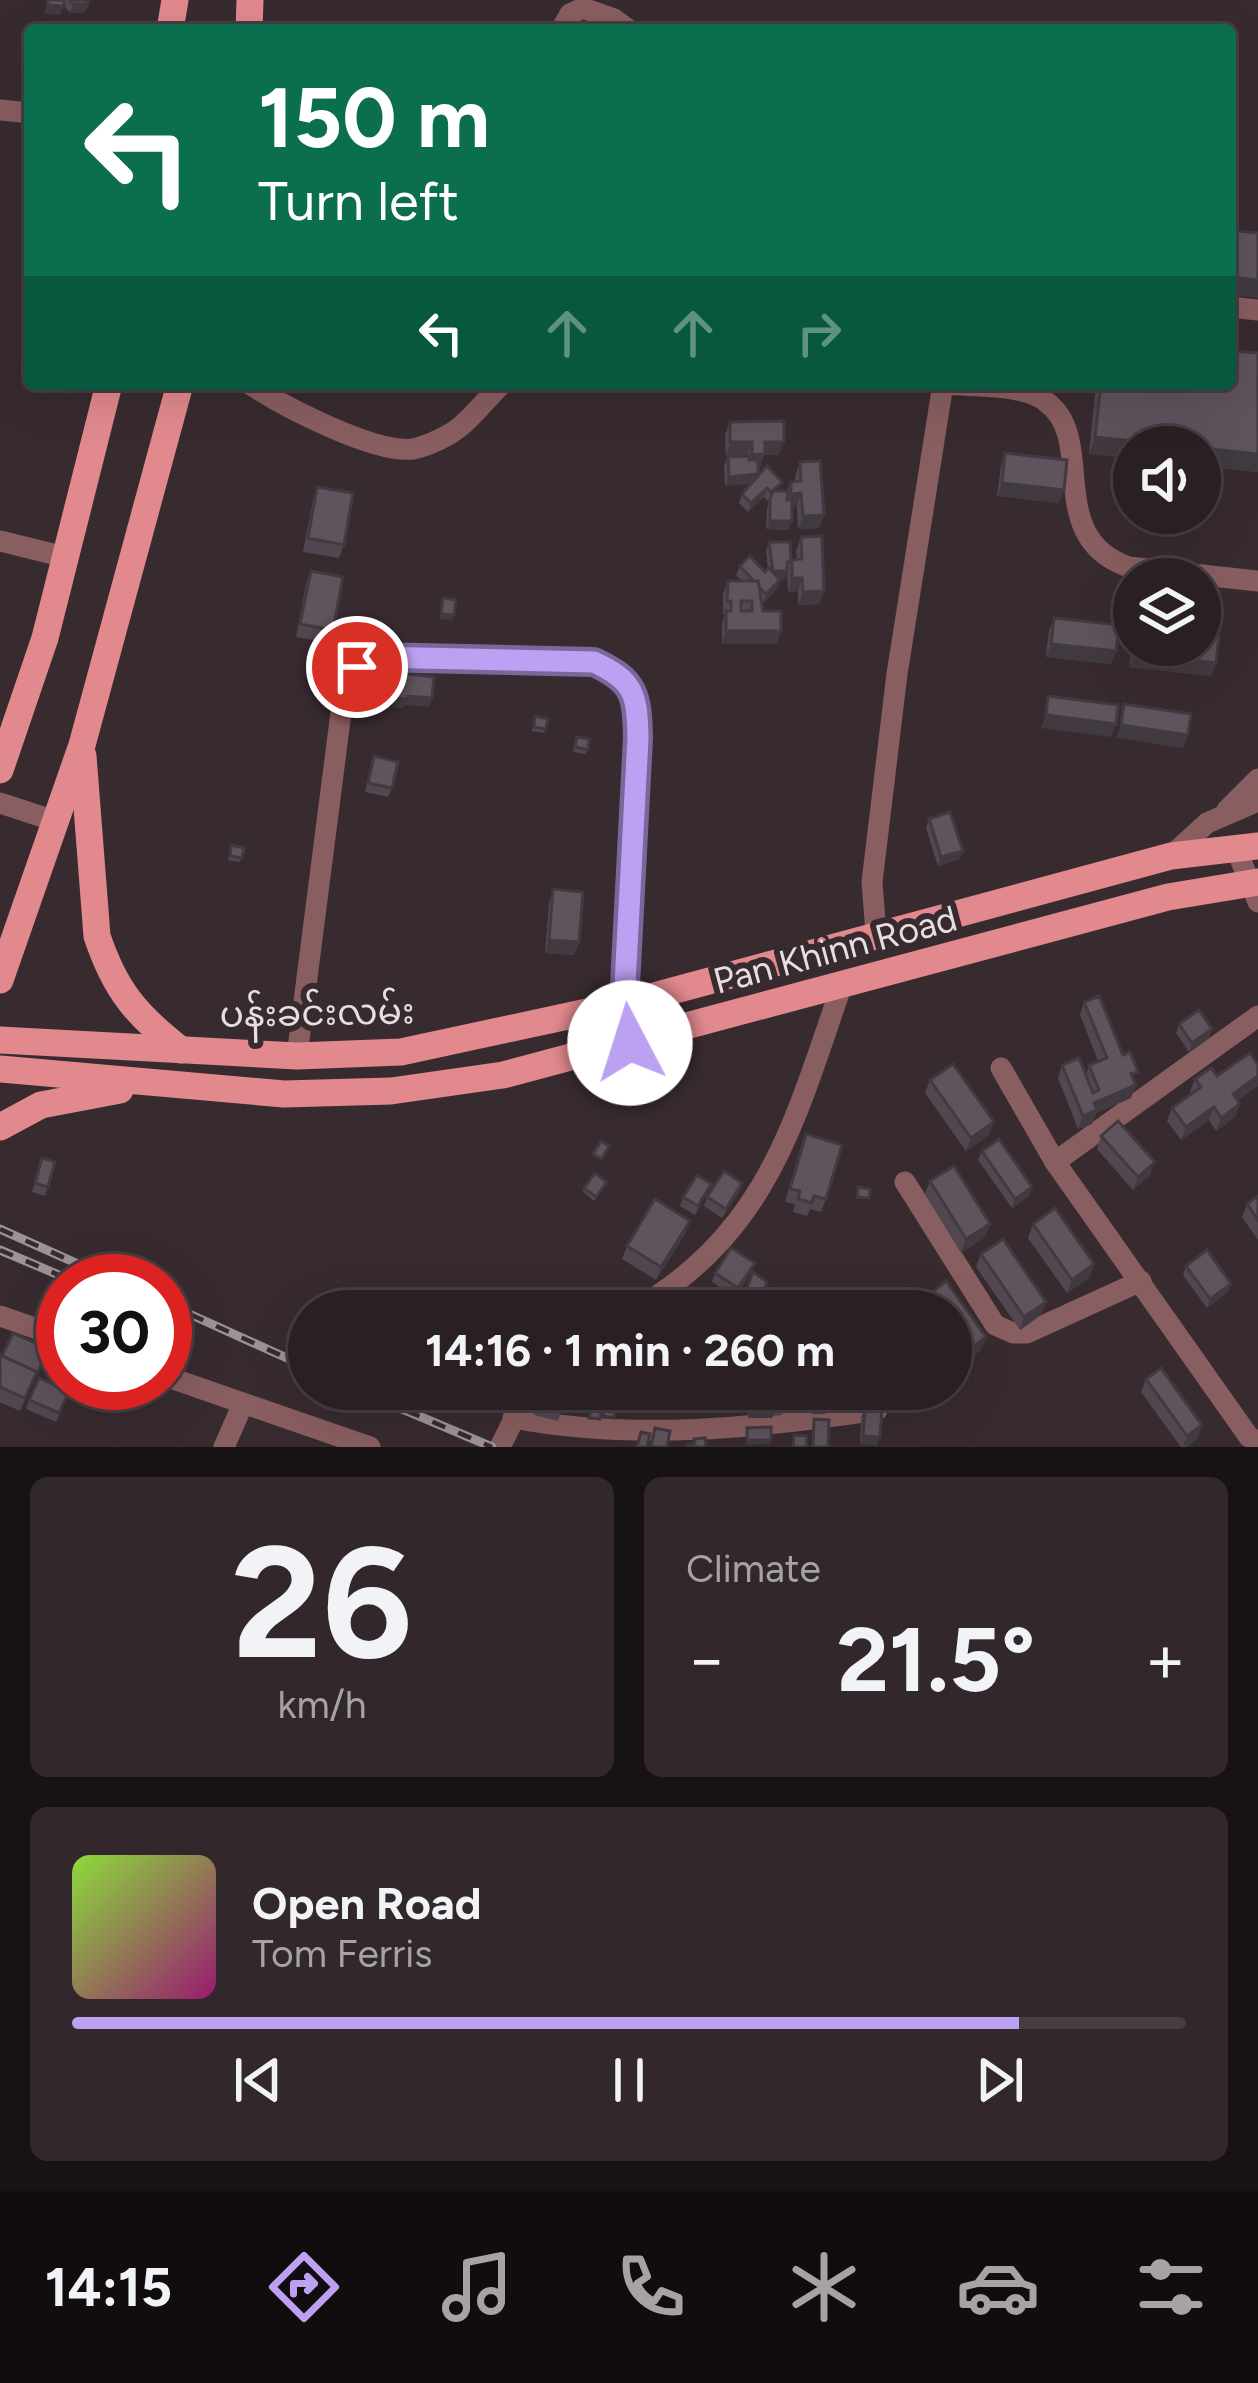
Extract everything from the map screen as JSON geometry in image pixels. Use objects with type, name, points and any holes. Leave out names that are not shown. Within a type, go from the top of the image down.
[{"type":"main road","points":[[0,770],[44,638],[107,390]]},
{"type":"main road","points":[[0,980],[82,745],[178,390]]},
{"type":"main road","points":[[82,745],[97,936],[126,1000],[181,1050]]},
{"type":"main road","name":"ပန်းခင်းလမ်း","points":[[0,1040],[296,1056],[401,1052],[624,1004],[1171,856],[1247,847]]},
{"type":"main road","name":"Pan Khinn Road","points":[[0,1069],[284,1094],[392,1091],[503,1076],[1168,897],[1255,889]]},
{"type":"main road","points":[[0,1127],[65,1098],[173,1082]]},
{"type":"street","points":[[564,24],[570,14],[584,8],[621,24]]},
{"type":"street","points":[[259,390],[282,406],[330,426],[413,449],[451,434],[496,390]]},
{"type":"street","points":[[876,933],[874,859],[897,674],[942,390]]},
{"type":"street","points":[[1004,390],[1046,401],[1062,419],[1084,531],[1109,560],[1129,567],[1258,581]]},
{"type":"street","points":[[0,541],[65,556]]},
{"type":"street","points":[[296,1056],[344,688],[357,667],[374,657],[594,662],[622,675],[637,706],[638,738],[624,1004],[630,1043]]},
{"type":"street","points":[[1222,815],[1258,779]]},
{"type":"street","points":[[1171,856],[1207,824],[1258,801]]},
{"type":"street","points":[[0,803],[55,821]]},
{"type":"street","points":[[1247,847],[1255,889]]},
{"type":"street","points":[[667,1290],[735,1227],[760,1193],[788,1137],[843,982]]},
{"type":"street","points":[[1055,1162],[1258,1016]]},
{"type":"street","points":[[1001,1068],[1055,1162],[1249,1437],[1258,1441]]},
{"type":"street","points":[[905,1182],[994,1325],[1013,1334],[1027,1333],[1141,1280]]},
{"type":"street","points":[[0,1316],[36,1329]]},
{"type":"street","points":[[192,1387],[370,1447]]},
{"type":"street","points":[[224,1447],[242,1406]]},
{"type":"street","points":[[500,1447],[517,1410]]},
{"type":"street","points":[[513,1418],[652,1430],[768,1426],[877,1410]]},
{"type":"building","points":[[48,0],[64,0],[64,6],[47,5]]},
{"type":"building","points":[[1236,231],[1258,233],[1258,280],[1236,278]]},
{"type":"building","points":[[1236,351],[1258,353],[1258,454],[1221,450],[1221,426],[1113,426],[1113,439],[1095,437],[1100,390],[1236,390]]},
{"type":"building","points":[[784,421],[784,442],[765,442],[765,454],[752,455],[752,442],[730,442],[730,422]]},
{"type":"building","points":[[1005,453],[1067,460],[1064,490],[1002,483]]},
{"type":"building","points":[[749,456],[749,460],[758,460],[758,474],[729,477],[728,457]]},
{"type":"building","points":[[820,461],[824,515],[803,516],[801,493],[791,494],[791,482],[801,481],[800,462]]},
{"type":"building","points":[[767,466],[782,482],[751,503],[742,494]]},
{"type":"building","points":[[317,487],[353,493],[344,545],[308,538]]},
{"type":"building","points":[[773,491],[788,491],[792,521],[770,521]]},
{"type":"building","points":[[822,536],[824,591],[803,592],[802,578],[792,578],[792,560],[802,559],[801,537]]},
{"type":"building","points":[[769,542],[790,542],[787,571],[773,571]]},
{"type":"building","points":[[750,556],[780,580],[766,594],[740,566]]},
{"type":"building","points":[[311,571],[343,577],[333,630],[300,624]]},
{"type":"building","points":[[728,581],[758,581],[763,611],[781,611],[781,631],[726,631],[726,611],[731,611],[731,601],[727,601]],"holes":[[[741,601],[752,601],[752,611],[741,611]]]},
{"type":"building","points":[[443,598],[456,600],[454,615],[441,614]]},
{"type":"building","points":[[1054,618],[1113,624],[1113,651],[1051,644]]},
{"type":"building","points":[[398,673],[434,677],[432,698],[395,698]]},
{"type":"building","points":[[1048,696],[1118,705],[1116,724],[1046,715]]},
{"type":"building","points":[[1124,704],[1191,714],[1188,735],[1121,725]]},
{"type":"building","points":[[535,716],[548,719],[546,729],[534,727]]},
{"type":"building","points":[[577,737],[589,739],[588,750],[575,747]]},
{"type":"building","points":[[374,756],[398,762],[392,788],[368,783]]},
{"type":"building","points":[[950,812],[963,851],[941,857],[929,819]]},
{"type":"building","points":[[231,845],[244,848],[242,858],[230,856]]},
{"type":"building","points":[[553,889],[583,892],[579,942],[549,940]]},
{"type":"building","points":[[1099,996],[1123,1055],[1130,1052],[1138,1072],[1131,1074],[1136,1085],[1094,1103],[1097,1110],[1083,1116],[1062,1065],[1079,1058],[1093,1093],[1099,1090],[1089,1065],[1107,1058],[1084,1002]]},
{"type":"building","points":[[1199,1010],[1212,1029],[1192,1043],[1179,1024]]},
{"type":"building","points":[[1250,1053],[1258,1065],[1258,1076],[1233,1094],[1240,1104],[1221,1118],[1214,1107],[1186,1127],[1172,1108],[1201,1087],[1195,1079],[1211,1068],[1217,1076]]},
{"type":"building","points":[[953,1064],[994,1122],[971,1138],[930,1080]]},
{"type":"building","points":[[1118,1121],[1155,1162],[1138,1177],[1101,1136]]},
{"type":"building","points":[[806,1134],[842,1145],[826,1199],[814,1196],[812,1203],[798,1199],[800,1191],[790,1189]]},
{"type":"building","points":[[999,1139],[1032,1187],[1015,1199],[982,1151]]},
{"type":"building","points":[[601,1141],[609,1146],[602,1159],[593,1154]]},
{"type":"building","points":[[42,1158],[55,1162],[48,1187],[35,1183]]},
{"type":"building","points":[[954,1166],[990,1224],[966,1239],[930,1181]]},
{"type":"building","points":[[724,1171],[742,1183],[726,1209],[707,1197]]},
{"type":"building","points":[[595,1173],[607,1182],[596,1197],[584,1188]]},
{"type":"building","points":[[697,1175],[711,1184],[698,1206],[683,1197]]},
{"type":"building","points":[[858,1187],[870,1189],[869,1198],[857,1197]]},
{"type":"building","points":[[1258,1196],[1258,1220],[1247,1204]]},
{"type":"building","points":[[655,1199],[690,1221],[661,1267],[627,1246]]},
{"type":"building","points":[[1055,1208],[1094,1264],[1072,1280],[1033,1224]]},
{"type":"building","points":[[1003,1239],[1046,1302],[1024,1317],[981,1254]]},
{"type":"building","points":[[731,1248],[755,1263],[738,1288],[715,1273]]},
{"type":"building","points":[[1207,1250],[1231,1284],[1210,1299],[1186,1266]]},
{"type":"building","points":[[753,1272],[767,1282],[764,1290],[746,1290]]},
{"type":"building","points":[[972,1317],[986,1337],[972,1348]]},
{"type":"building","points":[[13,1333],[36,1344],[36,1372],[2,1356]]},
{"type":"building","points":[[0,1355],[36,1372],[25,1398],[0,1387]]},
{"type":"building","points":[[1161,1368],[1202,1425],[1187,1436],[1146,1379]]},
{"type":"building","points":[[590,1410],[602,1410],[600,1419],[589,1418]]},
{"type":"building","points":[[865,1410],[882,1410],[880,1437],[863,1436]]},
{"type":"building","points":[[814,1419],[829,1420],[828,1447],[813,1447]]},
{"type":"building","points":[[771,1427],[771,1440],[747,1440],[747,1428]]},
{"type":"building","points":[[655,1428],[670,1431],[667,1447],[651,1447]]},
{"type":"building","points":[[641,1432],[650,1434],[647,1447],[637,1447]]},
{"type":"building","points":[[794,1435],[807,1436],[806,1447],[793,1447]]},
{"type":"building","points":[[705,1438],[706,1447],[687,1447],[695,1444],[694,1439]]},
{"type":"railway","points":[[0,1229],[56,1254]]},
{"type":"railway","points":[[0,1250],[36,1265]]},
{"type":"railway","points":[[192,1315],[288,1359]]},
{"type":"railway","points":[[405,1410],[492,1447]]},
{"type":"route","points":[[357,667],[374,657],[594,662],[622,675],[637,706],[638,738],[624,1004],[630,1043]]}]
